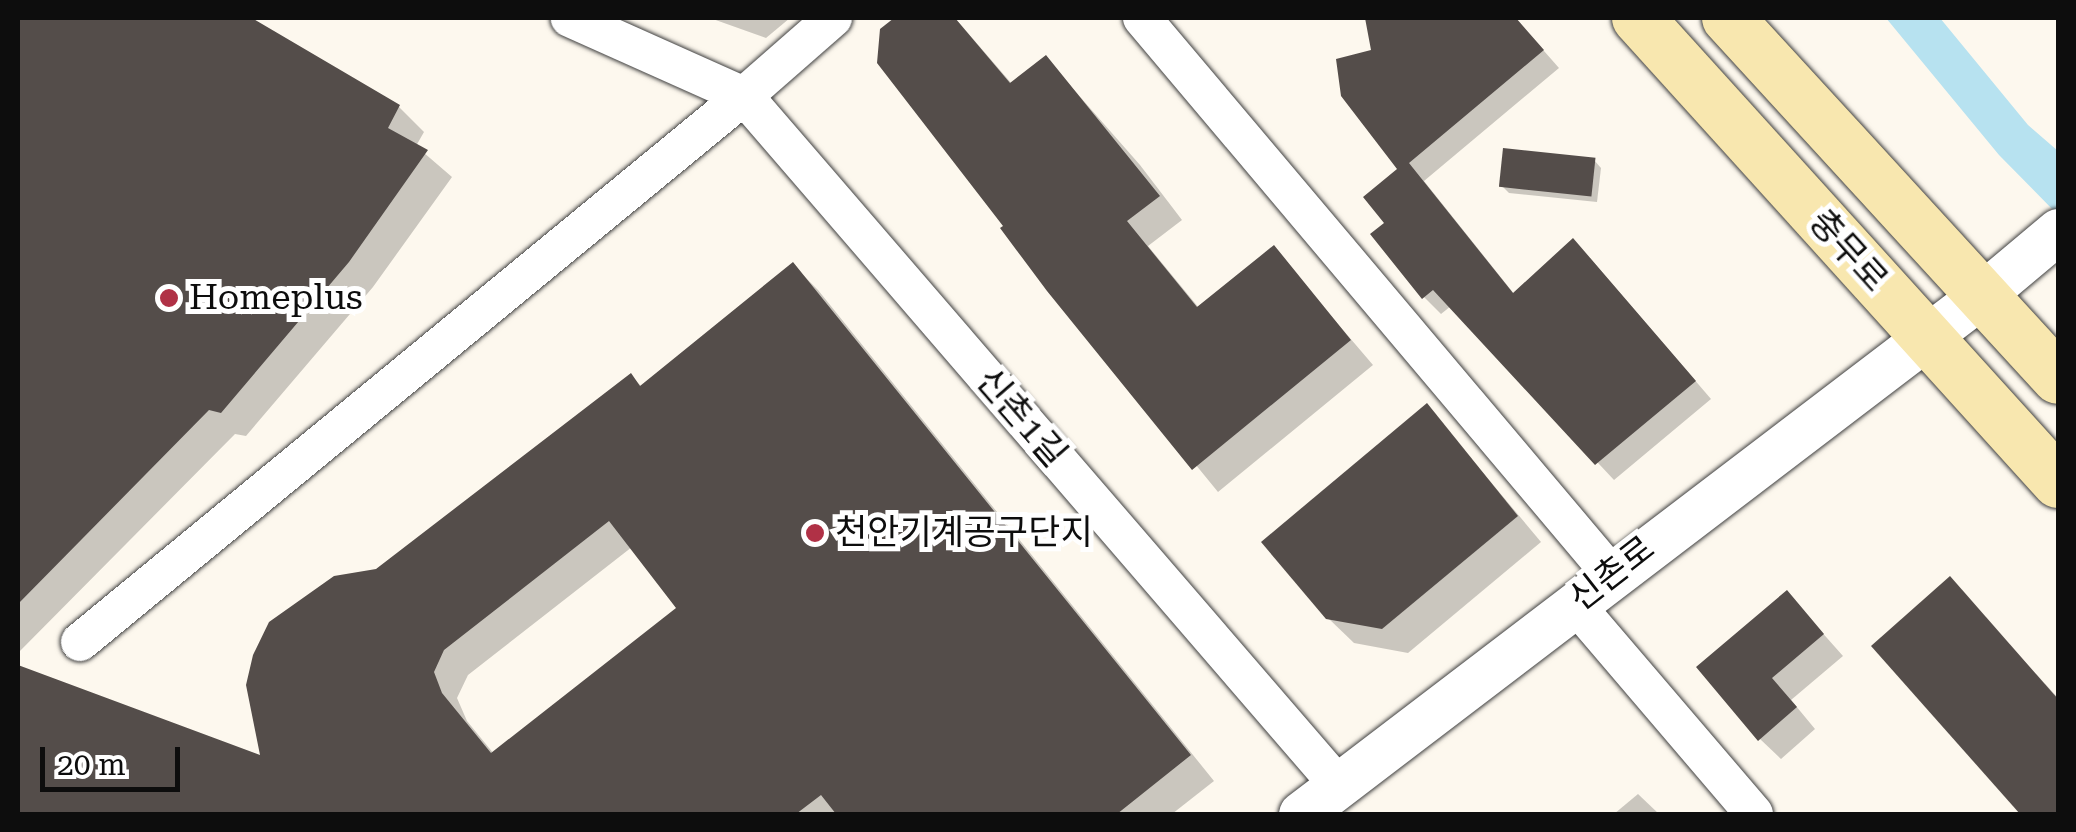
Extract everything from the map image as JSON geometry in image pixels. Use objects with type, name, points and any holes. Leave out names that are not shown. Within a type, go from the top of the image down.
[{"type":"main road","name":"충무로","points":[[1638,18],[2058,482]]},
{"type":"main road","name":"충무로","points":[[1728,18],[2058,378]]},
{"type":"street","name":"신촌1길","points":[[570,18],[744,96],[1338,785]]},
{"type":"street","points":[[80,642],[744,96],[833,18]]},
{"type":"street","points":[[1142,18],[1611,574]]},
{"type":"street","name":"신촌로","points":[[1301,814],[1982,294],[2051,237]]},
{"type":"street","points":[[1574,603],[1754,814]]},
{"type":"water","points":[[1886,18],[1940,18],[2028,125],[2058,151],[2058,215],[1999,155]]},
{"type":"building","name":"Homeplus","points":[[18,18],[252,18],[400,105],[388,128],[428,150],[349,262],[221,413],[209,410],[18,604]]},
{"type":"building","points":[[894,18],[955,18],[1010,83],[1046,55],[1160,196],[1127,221],[1197,307],[1274,245],[1351,340],[1192,470],[1047,291],[1000,228],[1003,226],[877,63],[880,29]]},
{"type":"building","points":[[1365,18],[1516,18],[1544,50],[1409,163],[1513,293],[1573,238],[1696,381],[1595,465],[1433,290],[1422,299],[1370,234],[1384,223],[1363,197],[1397,169],[1341,96],[1336,59],[1371,50]]},
{"type":"building","points":[[1503,148],[1595,158],[1591,197],[1499,187]]},
{"type":"building","name":"천안기계공구단지","points":[[793,262],[1191,755],[1117,814],[836,814],[821,795],[796,814],[18,814],[18,665],[260,755],[246,685],[253,655],[269,622],[334,576],[376,569],[631,373],[640,386]],"holes":[[[609,521],[676,608],[491,753],[442,693],[434,672],[444,650]]]},
{"type":"building","points":[[1427,403],[1518,516],[1382,629],[1326,619],[1261,542]]},
{"type":"building","points":[[1950,576],[2058,699],[2058,814],[2020,814],[1871,646]]},
{"type":"building","points":[[1787,590],[1824,634],[1772,678],[1797,707],[1758,741],[1696,667]]},
{"type":"place","name":"Homeplus","points":[[169,298]]},
{"type":"place","name":"천안기계공구단지","points":[[815,533]]}]
